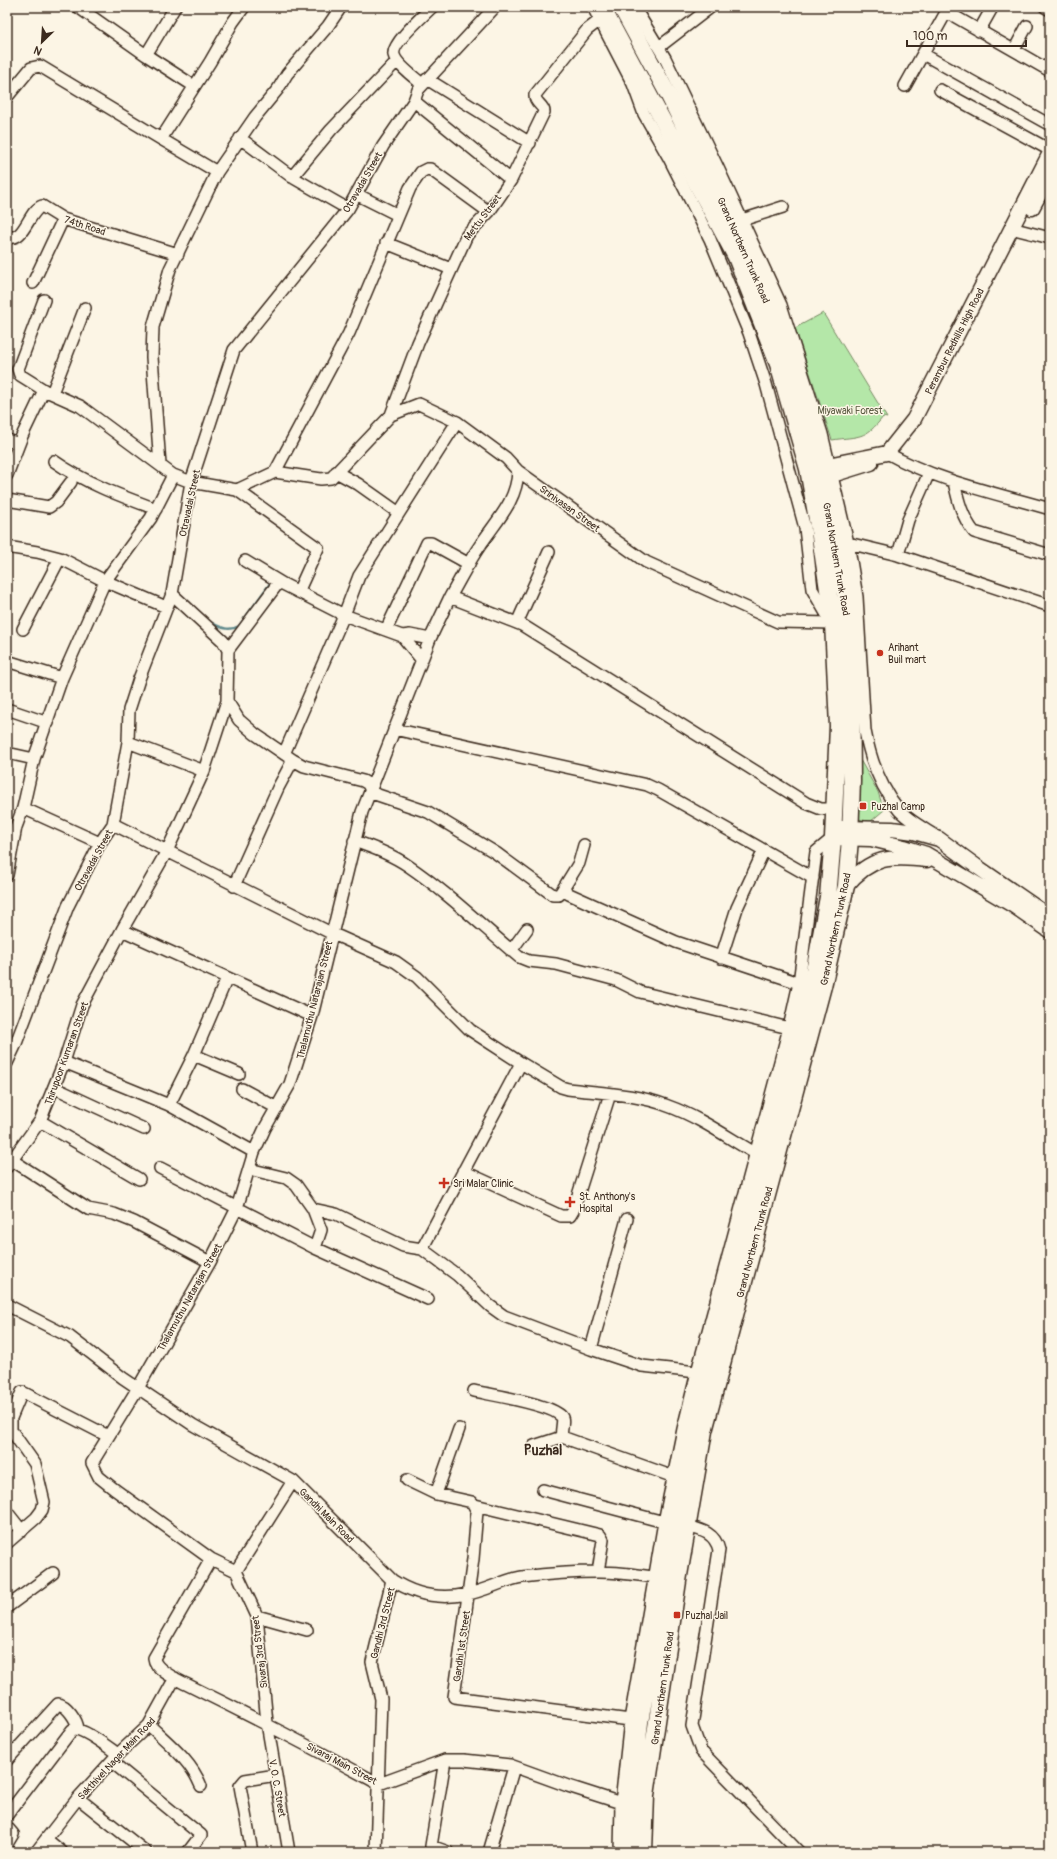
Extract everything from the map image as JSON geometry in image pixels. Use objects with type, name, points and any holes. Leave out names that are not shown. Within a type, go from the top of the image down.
[{"type":"highway","name":"Grand Northern Trunk Road","points":[[621,7],[669,96],[745,248],[770,308],[790,364],[820,473],[845,594],[851,667],[852,772],[850,834],[846,886],[823,986],[704,1432],[687,1526],[666,1579],[646,1795],[644,1852]]},
{"type":"highway","name":"Grand Northern Trunk Road","points":[[600,11],[736,257],[820,473],[833,624],[838,726],[833,833],[828,897],[816,962],[693,1426],[640,1722],[633,1785],[632,1852]]},
{"type":"main road","name":"Perambur Redhills High Road","points":[[890,454],[920,424],[1015,229],[1050,151]]},
{"type":"main road","name":"Perambur Redhills High Road","points":[[1015,229],[1050,175]]},
{"type":"main road","points":[[820,473],[890,454]]},
{"type":"main road","points":[[850,834],[892,828],[940,839],[976,866],[1050,917]]},
{"type":"main road","points":[[833,833],[850,834],[926,854],[1014,906],[1050,931]]},
{"type":"main road","points":[[846,886],[858,872],[884,859],[909,858],[941,863]]},
{"type":"street","points":[[146,55],[175,7]]},
{"type":"street","points":[[161,139],[233,22],[244,7]]},
{"type":"street","points":[[160,465],[152,357],[153,327],[170,269],[217,172],[255,117],[278,89],[287,74],[328,26],[341,7]]},
{"type":"street","points":[[432,7],[394,47],[393,55],[397,61],[425,82],[530,143]]},
{"type":"street","name":"Otravadai Street","points":[[7,1061],[15,1046],[68,906],[100,843],[113,824],[128,742],[130,710],[139,679],[172,594],[191,482],[234,350],[348,209],[383,146],[425,82],[495,7]]},
{"type":"street","points":[[634,7],[659,47],[781,305],[822,434],[820,473],[848,543],[858,597],[865,731],[868,750],[885,789],[900,810],[940,839]]},
{"type":"street","points":[[659,47],[711,7]]},
{"type":"street","points":[[1045,7],[1050,10]]},
{"type":"street","points":[[81,8],[146,55],[194,86]]},
{"type":"street","points":[[979,31],[992,8]]},
{"type":"street","points":[[905,86],[948,10],[979,31],[1050,71]]},
{"type":"street","points":[[600,11],[633,84],[644,114],[669,158],[710,239],[749,332],[766,384],[804,528],[812,589],[833,624]]},
{"type":"street","name":"Mettu Street","points":[[391,415],[418,343],[467,235],[488,212],[511,180],[530,143],[544,111],[535,100],[535,96],[587,30],[600,11]]},
{"type":"street","points":[[1014,50],[1027,26]]},
{"type":"street","points":[[923,54],[1050,125]]},
{"type":"street","points":[[292,177],[332,130],[397,61]]},
{"type":"street","points":[[7,97],[31,68],[40,66],[217,172]]},
{"type":"street","points":[[940,90],[1050,151]]},
{"type":"street","points":[[414,100],[511,180]]},
{"type":"street","points":[[240,138],[292,177],[348,209]]},
{"type":"street","points":[[275,472],[349,333],[410,188],[421,172],[427,169],[455,186],[488,212]]},
{"type":"street","points":[[356,194],[398,215]]},
{"type":"street","name":"74th Road","points":[[7,236],[16,236],[20,234],[34,211],[42,206],[63,219],[178,254]]},
{"type":"street","points":[[742,220],[784,207]]},
{"type":"street","points":[[33,283],[63,219]]},
{"type":"street","points":[[1015,229],[1050,238]]},
{"type":"street","points":[[386,243],[451,269]]},
{"type":"street","points":[[44,300],[18,369],[20,376],[80,406],[173,476],[191,482],[237,490],[318,548],[298,592]]},
{"type":"street","points":[[7,475],[19,444],[48,391],[85,308]]},
{"type":"street","name":"Srinivasan Street","points":[[336,472],[391,415],[420,404],[457,422],[506,458],[518,471],[646,562],[778,622],[833,624]]},
{"type":"street","points":[[234,886],[278,788],[288,757],[359,576],[457,422]]},
{"type":"street","points":[[7,440],[19,444]]},
{"type":"street","points":[[890,454],[929,473],[954,482],[1050,509]]},
{"type":"street","points":[[54,461],[75,476],[156,509]]},
{"type":"street","name":"Thalamuthu Natarajan Street","points":[[212,1559],[99,1477],[92,1463],[138,1388],[210,1262],[237,1208],[254,1152],[265,1128],[293,1077],[312,1016],[354,841],[370,789],[430,639],[450,597],[469,564],[481,544],[507,508],[515,488],[518,471]]},
{"type":"street","points":[[237,490],[275,472],[322,479],[331,478],[336,472],[358,484],[399,514]]},
{"type":"street","points":[[898,555],[908,520],[929,473]]},
{"type":"street","points":[[7,875],[12,826],[23,808],[34,758],[48,723],[62,678],[105,581],[156,509],[173,476]]},
{"type":"street","points":[[7,500],[49,507],[56,502],[71,482]]},
{"type":"street","points":[[954,482],[958,503],[968,524],[974,532],[1050,555]]},
{"type":"street","points":[[386,630],[427,543],[431,543],[469,564]]},
{"type":"street","points":[[848,543],[898,555],[1050,606]]},
{"type":"street","points":[[7,548],[37,552],[60,558],[105,581],[166,607]]},
{"type":"street","points":[[517,623],[550,552]]},
{"type":"street","points":[[23,629],[60,558]]},
{"type":"street","points":[[244,561],[279,582],[344,615],[402,636],[410,635],[430,639]]},
{"type":"street","points":[[172,594],[223,641],[228,650],[279,582]]},
{"type":"street","points":[[450,597],[517,623],[595,669],[806,803],[821,809],[834,809]]},
{"type":"street","points":[[402,636],[421,659]]},
{"type":"street","name":"Thirupoor Kumaran Street","points":[[10,1163],[40,1121],[55,1088],[82,1005],[122,930],[167,851],[204,771],[227,701],[228,650]]},
{"type":"street","points":[[7,660],[62,678]]},
{"type":"street","points":[[227,701],[239,720],[255,734],[288,757],[304,766],[363,781],[372,793],[428,812],[496,853],[554,895],[559,895],[579,863],[584,845]]},
{"type":"street","points":[[7,710],[48,723]]},
{"type":"street","points":[[394,729],[647,785],[813,878]]},
{"type":"street","points":[[128,742],[204,771]]},
{"type":"street","points":[[7,753],[34,758]]},
{"type":"street","points":[[23,808],[100,843]]},
{"type":"street","points":[[113,824],[234,886],[331,933],[396,962],[417,978],[470,1030],[560,1087],[648,1100],[668,1106],[687,1114],[755,1153]]},
{"type":"street","points":[[620,1852],[621,1803],[630,1720],[649,1620],[666,1579],[664,1522],[697,1372],[789,1028],[799,983],[816,852],[833,833]]},
{"type":"street","points":[[354,841],[378,849],[407,864],[443,892],[519,958],[529,961],[556,964],[616,980],[640,992],[789,1028]]},
{"type":"street","points":[[721,958],[737,908],[764,850]]},
{"type":"street","points":[[563,889],[627,921],[676,942],[799,983]]},
{"type":"street","points":[[512,951],[527,929]]},
{"type":"street","points":[[122,930],[312,1016]]},
{"type":"street","points":[[169,1105],[194,1055],[227,978]]},
{"type":"street","points":[[194,1055],[239,1074]]},
{"type":"street","points":[[64,1062],[169,1105],[254,1152]]},
{"type":"street","points":[[422,1249],[521,1063]]},
{"type":"street","points":[[55,1088],[144,1129]]},
{"type":"street","points":[[242,1089],[277,1108]]},
{"type":"street","points":[[463,1171],[561,1216],[570,1216],[573,1211],[610,1094]]},
{"type":"street","points":[[40,1121],[139,1179]]},
{"type":"street","points":[[10,1163],[88,1209],[114,1214],[139,1224],[210,1262]]},
{"type":"street","points":[[160,1168],[315,1248],[428,1299]]},
{"type":"street","points":[[249,1169],[286,1178],[296,1185],[313,1209],[321,1230],[315,1248]]},
{"type":"street","points":[[313,1209],[336,1214],[402,1246],[422,1249],[457,1275],[490,1306],[504,1316],[590,1349],[642,1366],[697,1372]]},
{"type":"street","points":[[590,1349],[628,1219]]},
{"type":"street","name":"Gandhi Main Road","points":[[7,1305],[70,1337],[138,1388],[193,1425],[293,1481],[392,1580],[405,1588],[424,1595],[440,1596],[468,1594],[520,1578],[598,1572],[666,1579]]},
{"type":"street","points":[[474,1391],[536,1404],[559,1414],[563,1419],[562,1437]]},
{"type":"street","points":[[7,1543],[36,1518],[42,1510],[44,1502],[35,1464],[9,1431],[11,1418],[22,1392],[108,1436]]},
{"type":"street","points":[[436,1494],[459,1430]]},
{"type":"street","points":[[534,1446],[562,1437],[674,1477]]},
{"type":"street","points":[[407,1480],[436,1494],[472,1502],[475,1505],[600,1535],[603,1540],[598,1572]]},
{"type":"street","points":[[212,1559],[236,1571],[293,1481]]},
{"type":"street","points":[[543,1490],[664,1522]]},
{"type":"street","name":"Gandhi 1st Street","points":[[475,1505],[477,1511],[473,1559],[454,1697],[630,1720]]},
{"type":"street","points":[[7,1512],[22,1531]]},
{"type":"street","points":[[687,1526],[707,1531],[717,1542],[719,1550],[692,1726],[701,1751],[799,1852]]},
{"type":"street","name":"Sivaraj Main Street","points":[[212,1559],[156,1653],[154,1663],[174,1678],[267,1723],[379,1784],[445,1760],[464,1760],[514,1767],[621,1803]]},
{"type":"street","name":"Sivaraj 3rd Street","points":[[236,1571],[257,1616],[267,1723]]},
{"type":"street","points":[[7,1607],[53,1573]]},
{"type":"street","name":"Gandhi 3rd Street","points":[[376,1852],[381,1699],[372,1662],[392,1580]]},
{"type":"street","points":[[257,1616],[307,1630]]},
{"type":"street","name":"Sakthivel Nagar Main Road","points":[[36,1852],[78,1798],[115,1758],[149,1725],[174,1678]]},
{"type":"street","points":[[7,1760],[58,1704],[63,1706],[78,1723],[78,1729]]},
{"type":"street","name":"V. O. C. Street","points":[[267,1723],[289,1852]]},
{"type":"street","points":[[149,1725],[196,1772],[201,1786]]},
{"type":"street","points":[[7,1815],[72,1730],[78,1729],[115,1758],[201,1835],[188,1852]]},
{"type":"street","points":[[441,1851],[431,1846],[445,1760]]},
{"type":"street","points":[[489,1852],[514,1767]]},
{"type":"street","points":[[252,1852],[240,1786],[245,1780],[276,1775]]},
{"type":"street","points":[[78,1798],[146,1852]]},
{"type":"street","points":[[7,1827],[13,1834],[7,1844]]},
{"type":"street","points":[[46,1839],[62,1852]]},
{"type":"green space","name":"Miyawaki Forest","points":[[823,313],[887,418],[883,417],[871,430],[861,436],[832,440],[795,328]]},
{"type":"green space","points":[[859,758],[878,792],[884,810],[870,822],[859,819]]},
{"type":"waterway","points":[[210,622],[228,629],[239,626],[271,582]]},
{"type":"place","name":"Arihant Buil mart","points":[[880,653]]},
{"type":"place","name":"Puzhal Camp","points":[[863,806]]},
{"type":"place","name":"Sri Malar Clinic","points":[[444,1183]]},
{"type":"place","name":"St. Anthony's Hospital","points":[[570,1202]]},
{"type":"place","name":"Puzhal Jail","points":[[677,1615]]},
{"type":"district","name":"Puzhal","points":[[543,1450]]}]
